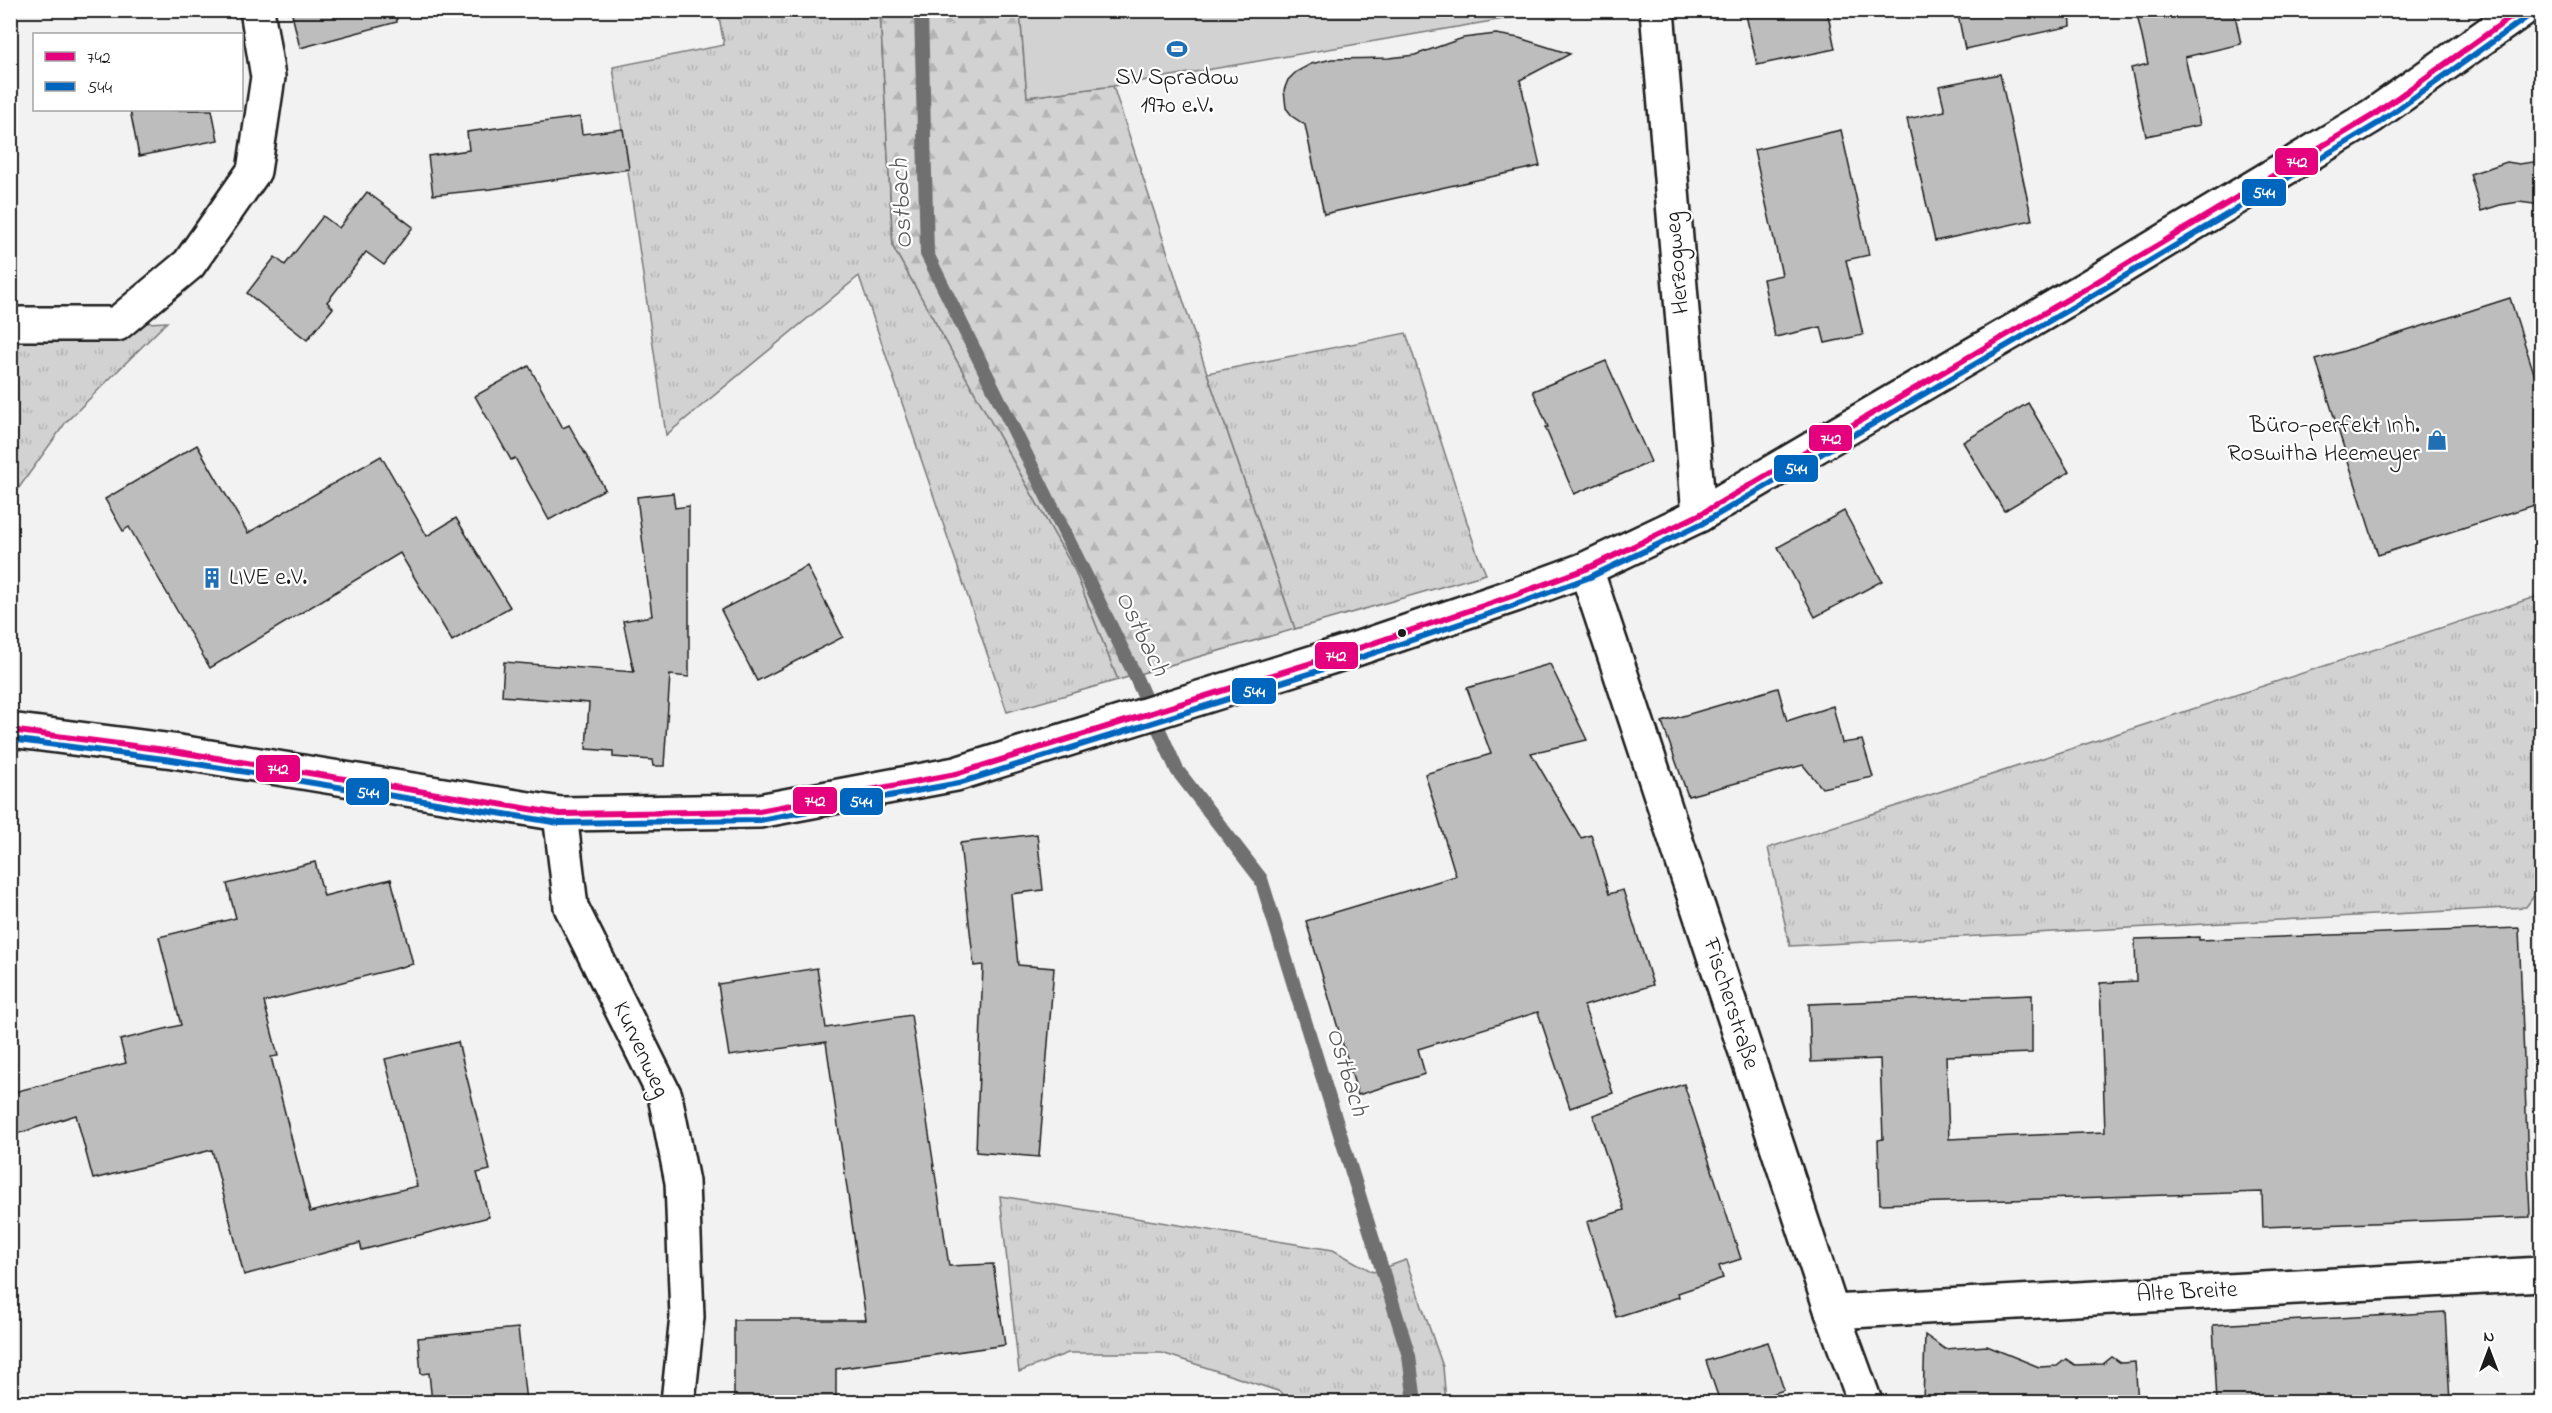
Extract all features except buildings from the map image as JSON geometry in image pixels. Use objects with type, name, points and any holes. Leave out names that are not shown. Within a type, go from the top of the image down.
[{"type":"street","points":[[10,324],[117,324],[189,264],[254,171],[268,77],[256,10]]},
{"type":"street","name":"Herzogweg","points":[[1657,10],[1699,515]]},
{"type":"street","points":[[10,730],[173,751],[560,814],[759,811],[956,774],[1353,650],[1586,569],[1699,515],[2075,295],[2372,116],[2522,10]]},
{"type":"street","name":"Fischerstraße","points":[[1586,569],[1832,1312],[1865,1402]]},
{"type":"street","name":"Kurvenweg","points":[[560,814],[571,907],[665,1096],[682,1182],[687,1305],[678,1402]]},
{"type":"street","name":"Alte Breite","points":[[1832,1312],[2541,1274]]},
{"type":"green space","name":"SV Spradow 1970 e.V.","points":[[1550,10],[1113,86],[1027,97],[1020,11]]},
{"type":"green space","points":[[718,11],[880,11],[893,247],[1075,571],[1118,680],[1007,712],[859,276],[666,435],[613,67],[724,45]]},
{"type":"green space","points":[[880,11],[1020,11],[1027,97],[1113,86],[1207,373],[1295,629],[1118,680],[1075,571],[893,247]]},
{"type":"green space","points":[[167,322],[66,422],[11,499],[11,329]]},
{"type":"green space","points":[[1406,333],[1477,553],[1486,574],[1295,629],[1207,373]]},
{"type":"green space","points":[[2541,595],[2541,886],[2526,907],[1790,946],[1768,848]]},
{"type":"green space","points":[[1000,1196],[1333,1250],[1373,1272],[1406,1260],[1443,1367],[1446,1402],[1289,1402],[1281,1392],[1162,1353],[1068,1353],[1019,1372]]},
{"type":"waterway","name":"Ostbach","points":[[921,10],[927,254],[1132,669],[1177,770],[1261,879],[1409,1356],[1415,1402]]},
{"type":"transit line","name":"742","points":[[10,730],[173,751],[560,814],[759,811],[956,774],[1353,650],[1515,595],[1586,569],[1699,515],[2085,289],[2372,116],[2521,10]]},
{"type":"transit line","name":"544","points":[[10,739],[172,760],[559,823],[760,820],[959,783],[1356,659],[1518,604],[1590,577],[1703,523],[2090,297],[2377,124],[2527,17]]},
{"type":"place","name":"SV Spradow 1970 e.V.","points":[[1177,49]]},
{"type":"place","name":"Büro-perfekt Inh. Roswitha Heemeyer","points":[[2437,440]]},
{"type":"place","name":"LIVE e.V.","points":[[212,578]]}]
